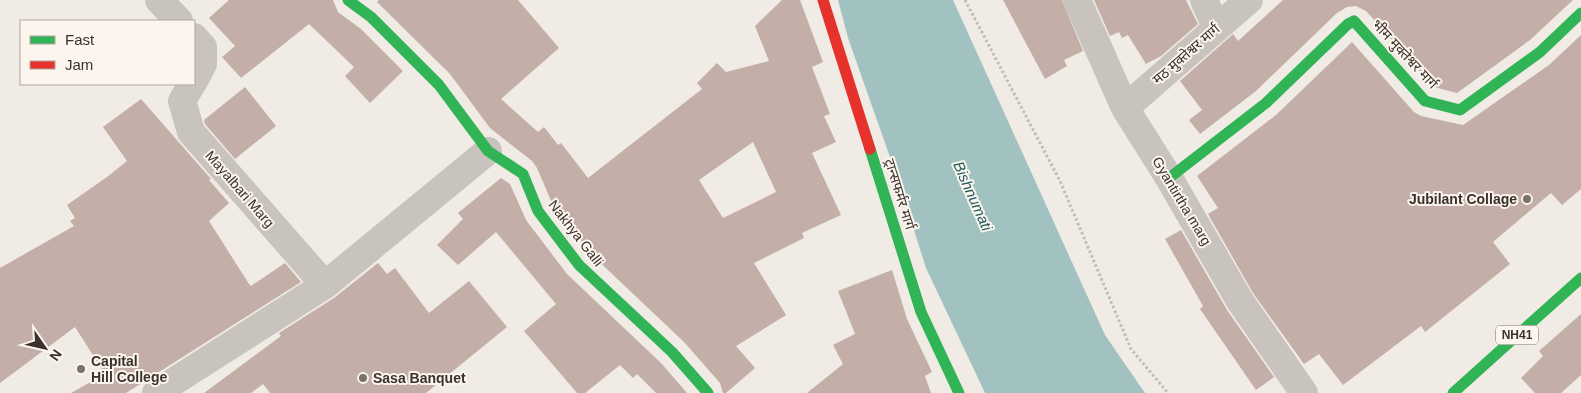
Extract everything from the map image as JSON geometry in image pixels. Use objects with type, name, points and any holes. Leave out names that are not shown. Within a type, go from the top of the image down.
[{"type":"main road","name":"Nakhya Galli","points":[[348,0],[371,17],[439,85],[488,151],[523,174],[538,210],[579,265],[672,352],[708,393]]},
{"type":"main road","name":"ट्रान्सफर्मर मार्ग","points":[[823,0],[921,312],[959,393]]},
{"type":"main road","name":"भीम मुक्तेश्वर मार्ग","points":[[1169,178],[1266,103],[1348,24],[1354,21],[1425,101],[1460,110],[1540,52],[1581,13]]},
{"type":"main road","name":"NH41","points":[[1453,393],[1581,278]]},
{"type":"street","points":[[160,0],[178,20]]},
{"type":"street","name":"Gyantirtha marg","points":[[1077,0],[1125,108],[1169,178],[1240,301],[1304,393]]},
{"type":"street","points":[[1204,0],[1216,27]]},
{"type":"street","name":"मठ मुक्तेश्वर मार्ग","points":[[1125,108],[1249,0]]},
{"type":"street","name":"Mayalbari Marg","points":[[195,38],[203,47],[203,64],[195,78]]},
{"type":"street","name":"Mayalbari Marg","points":[[191,85],[182,101],[191,132],[325,284]]},
{"type":"street","points":[[156,393],[325,284],[488,151]]},
{"type":"path","points":[[964,0],[1060,181],[1131,349],[1168,393]]},
{"type":"water","name":"Bishnumati","points":[[838,0],[953,0],[1105,335],[1145,393],[985,393],[926,268],[897,177],[848,38]]},
{"type":"building","points":[[229,0],[333,0],[338,12],[361,29],[403,71],[370,103],[345,76],[354,67],[309,24],[241,78],[222,57],[235,46],[209,18]]},
{"type":"building","points":[[379,0],[518,0],[559,48],[501,99],[538,132],[544,127],[558,145],[561,143],[588,178],[702,89],[697,83],[717,63],[726,72],[769,61],[755,26],[782,0],[800,0],[823,62],[812,67],[830,114],[824,116],[836,142],[812,153],[841,215],[802,233],[804,238],[754,263],[786,315],[736,346],[755,368],[726,393],[723,393],[720,383],[684,342],[591,254],[552,203],[537,168],[532,161],[490,128],[450,74],[377,2]],"holes":[[[753,142],[776,192],[723,218],[699,180]]]},
{"type":"building","points":[[1003,0],[1062,0],[1083,51],[1064,60],[1067,66],[1045,79]]},
{"type":"building","points":[[1094,0],[1186,0],[1198,24],[1161,56],[1146,64],[1128,35],[1122,38],[1119,32],[1110,36]]},
{"type":"building","points":[[1283,0],[1573,0],[1530,40],[1457,93],[1434,87],[1366,11],[1356,6],[1347,7],[1337,13],[1256,91],[1200,134],[1189,120],[1202,110],[1180,81],[1233,34],[1238,41]]},
{"type":"building","points":[[1581,35],[1581,189],[1562,205],[1551,193],[1493,242],[1510,264],[1425,332],[1421,326],[1343,385],[1319,354],[1304,364],[1253,293],[1208,214],[1218,208],[1197,176],[1276,115],[1352,42],[1414,112],[1421,116],[1463,125],[1549,65]]},
{"type":"building","points":[[245,87],[276,126],[235,159],[205,124],[204,120]]},
{"type":"building","points":[[141,99],[211,179],[209,180],[229,203],[209,221],[249,284],[251,286],[285,263],[301,282],[126,393],[71,393],[105,374],[75,327],[0,383],[0,268],[74,226],[70,221],[75,218],[67,205],[127,161],[103,127]]},
{"type":"building","points":[[501,178],[510,184],[526,220],[567,274],[661,363],[687,393],[656,393],[637,374],[633,378],[620,365],[585,393],[577,393],[524,331],[556,304],[496,232],[458,265],[437,245],[463,219],[458,213]]},
{"type":"building","points":[[1181,230],[1227,310],[1274,377],[1256,390],[1200,309],[1203,306],[1165,239]]},
{"type":"building","points":[[378,263],[387,274],[395,268],[429,313],[469,281],[507,327],[426,393],[270,393],[263,384],[251,393],[204,393],[281,336],[279,333],[334,298]]},
{"type":"building","points":[[892,270],[907,319],[932,372],[925,376],[931,393],[807,393],[843,364],[833,345],[855,334],[838,291]]},
{"type":"building","points":[[1581,314],[1581,375],[1561,393],[1535,393],[1521,378],[1543,356],[1539,351]]},
{"type":"traffic: fast","points":[[348,0],[371,17],[439,85],[488,151],[523,174],[538,211],[579,265],[672,352],[708,393]]},
{"type":"traffic: fast","points":[[1169,178],[1266,103],[1348,24],[1354,21],[1425,101],[1460,110],[1540,52],[1581,13]]},
{"type":"traffic: fast","points":[[870,149],[921,312],[959,393]]},
{"type":"traffic: fast","points":[[1453,393],[1581,278]]},
{"type":"traffic: jam","points":[[823,0],[870,149]]},
{"type":"place","name":"Jubilant Collage","points":[[1527,199]]},
{"type":"place","name":"Capital Hill College","points":[[81,369]]},
{"type":"place","name":"Sasa Banquet","points":[[363,378]]}]
